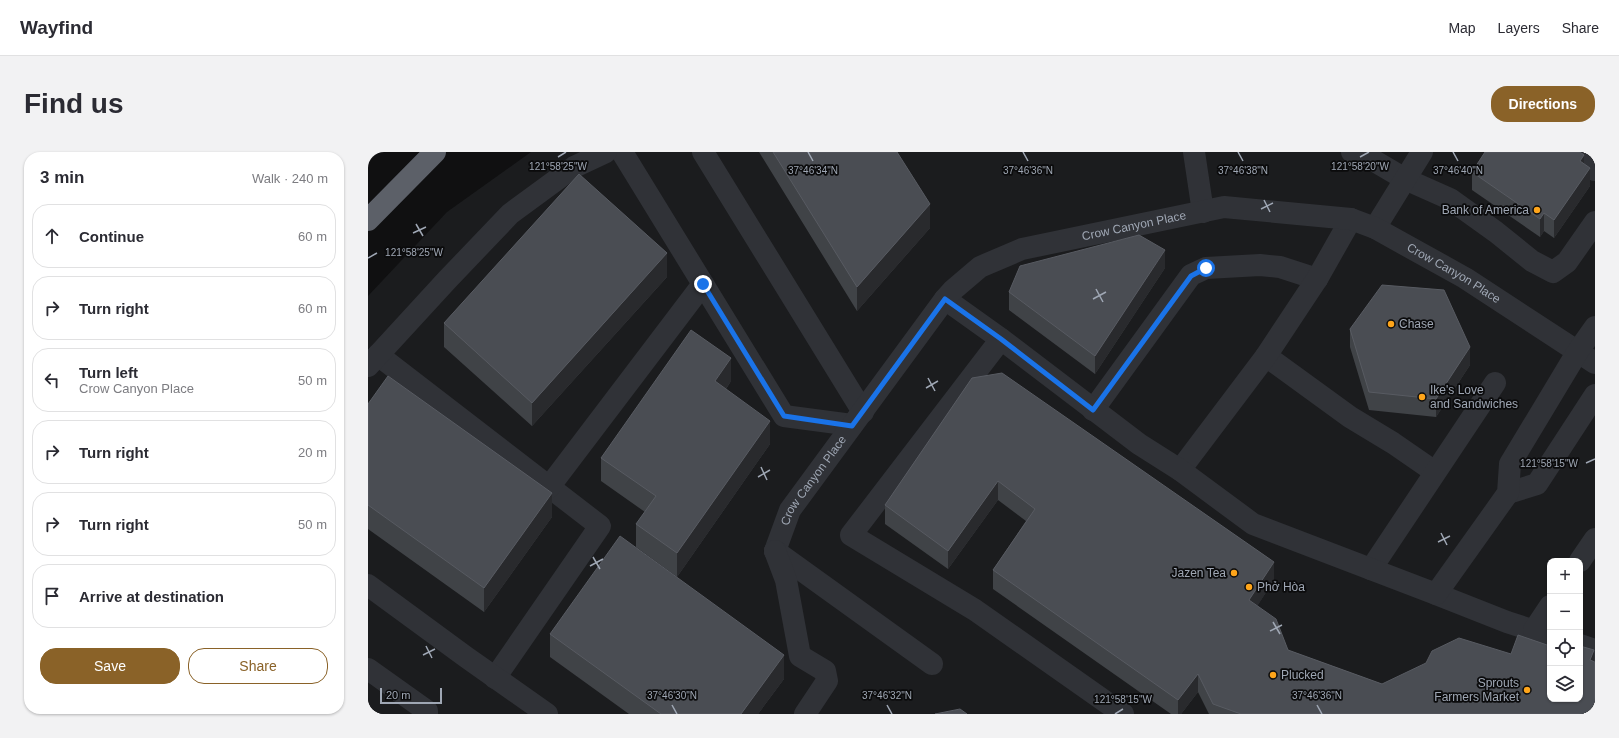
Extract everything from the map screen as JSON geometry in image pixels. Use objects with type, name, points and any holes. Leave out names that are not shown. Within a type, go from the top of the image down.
[{"type":"highway","points":[[368,220],[435,152]]},
{"type":"street","points":[[495,678],[600,526],[549,487],[373,360],[510,214],[574,167],[606,152]]},
{"type":"street","points":[[622,152],[784,416],[858,419]]},
{"type":"street","points":[[703,152],[858,419]]},
{"type":"street","points":[[1194,152],[1203,212]]},
{"type":"street","points":[[1352,152],[1366,156],[1405,179],[1450,199],[1496,232],[1532,261],[1553,272],[1567,262],[1595,222]]},
{"type":"street","points":[[1375,228],[1422,152]]},
{"type":"street","points":[[1568,152],[1595,170]]},
{"type":"street","name":"Crow Canyon Place","points":[[775,551],[790,510],[945,299],[953,290],[980,267],[1022,249],[1224,207],[1351,218],[1375,228],[1465,278],[1587,357]]},
{"type":"street","points":[[1180,470],[1266,356],[1317,280],[1351,218]]},
{"type":"street","points":[[1093,410],[1191,276],[1206,268],[1260,265],[1280,268],[1317,280]]},
{"type":"street","points":[[549,487],[703,284]]},
{"type":"street","points":[[945,299],[1001,339],[1139,444],[1180,470],[1253,524],[1507,622],[1542,633],[1547,616]]},
{"type":"street","points":[[1436,594],[1508,494],[1510,464],[1587,357],[1595,327]]},
{"type":"street","points":[[1001,339],[850,535],[975,610],[1123,714]]},
{"type":"street","points":[[1266,356],[1350,417],[1393,443],[1435,472]]},
{"type":"street","points":[[1370,569],[1495,383]]},
{"type":"street","points":[[1508,494],[1537,484],[1595,395]]},
{"type":"street","points":[[1582,558],[1595,539]]},
{"type":"street","points":[[775,551],[932,664]]},
{"type":"street","points":[[775,551],[786,580],[800,656],[825,671],[827,681],[805,714]]},
{"type":"street","points":[[368,585],[547,714]]},
{"type":"street","points":[[1583,646],[1595,650]]},
{"type":"street","points":[[368,669],[427,711],[427,714]]},
{"type":"shaded area","points":[[531,152],[1595,152],[1595,714],[368,714],[368,296],[447,212]]},
{"type":"building","points":[[773,152],[897,152],[930,204],[857,287]]},
{"type":"building","name":"Bank of America","points":[[1485,152],[1580,152],[1584,155],[1580,161],[1590,168],[1554,220],[1544,213],[1540,219],[1472,172]]},
{"type":"building","points":[[579,174],[667,253],[532,403],[444,323]]},
{"type":"building","points":[[1139,235],[1165,250],[1095,356],[1009,292],[1020,266]]},
{"type":"building","points":[[1382,285],[1444,290],[1470,347],[1436,399],[1369,392],[1350,329]]},
{"type":"building","points":[[691,330],[731,358],[715,381],[770,421],[677,553],[636,524],[656,496],[601,458]]},
{"type":"building","points":[[1002,373],[1274,562],[1249,600],[1276,619],[1288,650],[1382,684],[1426,663],[1432,651],[1459,638],[1511,654],[1518,635],[1547,645],[1547,702],[1583,702],[1583,647],[1594,650],[1590,660],[1595,662],[1595,714],[1241,714],[1213,704],[1198,674],[1178,700],[993,570],[1035,509],[998,481],[948,551],[885,505],[972,378]]},
{"type":"building","points":[[388,376],[552,493],[484,588],[368,505],[368,404]]},
{"type":"building","points":[[620,536],[784,655],[741,714],[661,714],[550,634]]},
{"type":"building","points":[[960,709],[967,714],[935,714]]},
{"type":"place","name":"Bank of America","points":[[1537,210]]},
{"type":"place","name":"Chase","points":[[1391,324]]},
{"type":"place","name":"Ike's Love and Sandwiches","points":[[1422,397]]},
{"type":"place","name":"Jazen Tea","points":[[1234,573]]},
{"type":"place","name":"Phở Hòa","points":[[1249,587]]},
{"type":"place","name":"Plucked","points":[[1273,675]]},
{"type":"place","name":"Sprouts Farmers Market","points":[[1527,690]]},
{"type":"route","points":[[703,284],[784,416],[852,426],[945,299],[1001,339],[1093,410],[1191,276],[1206,268]]}]
